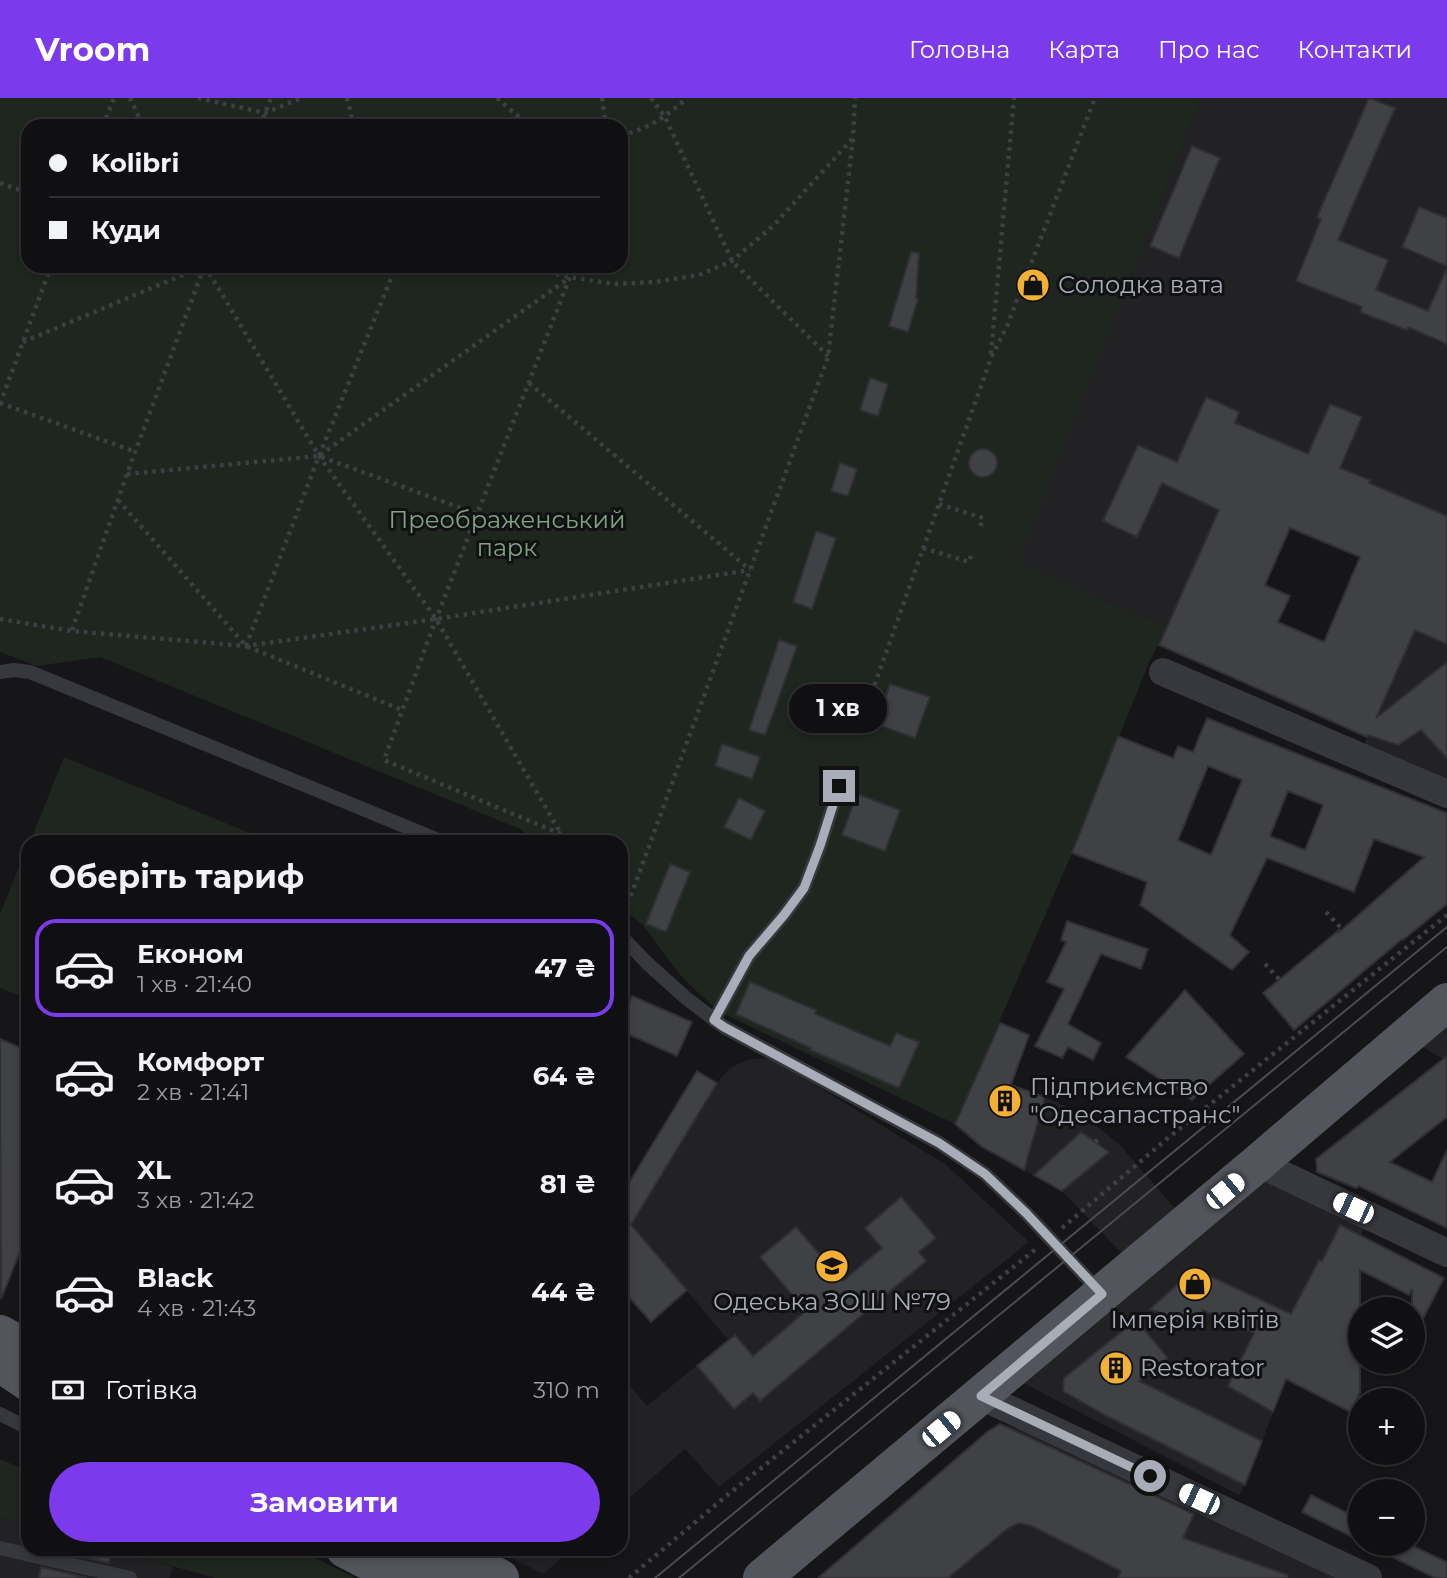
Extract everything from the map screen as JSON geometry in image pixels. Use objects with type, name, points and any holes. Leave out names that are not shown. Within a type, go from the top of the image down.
[{"type":"main road","points":[[762,1578],[1447,1002]]},
{"type":"main road","points":[[0,1334],[21,1345]]},
{"type":"main road","points":[[359,1556],[401,1578]]},
{"type":"main road","points":[[410,1556],[453,1578]]},
{"type":"main road","points":[[455,1556],[500,1578]]},
{"type":"street","points":[[1163,672],[1447,794]]},
{"type":"street","points":[[1258,1163],[1447,1253]]},
{"type":"street","points":[[981,1396],[1368,1578]]},
{"type":"lane","points":[[0,673],[14,670],[30,672],[426,835]]},
{"type":"lane","points":[[714,1020],[749,956],[804,888],[839,786]]},
{"type":"lane","points":[[628,943],[686,998],[724,1027],[939,1143],[985,1174],[1102,1294]]},
{"type":"lane","points":[[0,1413],[21,1424]]},
{"type":"lane","points":[[0,1548],[21,1553]]},
{"type":"lane","points":[[35,1556],[130,1578]]},
{"type":"path","points":[[106,119],[114,98]]},
{"type":"path","points":[[130,98],[140,119]]},
{"type":"path","points":[[198,98],[265,113],[301,98]]},
{"type":"path","points":[[263,119],[271,98]]},
{"type":"path","points":[[347,98],[352,119]]},
{"type":"path","points":[[497,98],[520,118]]},
{"type":"path","points":[[602,98],[605,119]]},
{"type":"path","points":[[651,98],[665,117],[732,261],[828,357]]},
{"type":"path","points":[[628,133],[647,127],[665,117],[687,98]]},
{"type":"path","points":[[628,903],[828,357],[853,138],[855,98]]},
{"type":"path","points":[[991,358],[1014,98]]},
{"type":"path","points":[[866,709],[991,358],[1007,326],[1095,98]]},
{"type":"path","points":[[553,273],[614,284],[655,282],[699,275],[732,261],[774,225],[853,138]]},
{"type":"path","points":[[0,183],[21,190]]},
{"type":"path","points":[[48,273],[0,403],[136,452]]},
{"type":"path","points":[[23,342],[187,273]]},
{"type":"path","points":[[72,631],[201,273]]},
{"type":"path","points":[[208,273],[319,456],[436,619],[561,834]]},
{"type":"path","points":[[246,646],[393,273]]},
{"type":"path","points":[[561,834],[384,760],[571,273]]},
{"type":"path","points":[[319,456],[570,277]]},
{"type":"path","points":[[528,383],[750,570]]},
{"type":"path","points":[[127,474],[319,456],[477,514]]},
{"type":"path","points":[[118,500],[246,646],[402,710]]},
{"type":"path","points":[[939,504],[983,518],[979,530]]},
{"type":"path","points":[[923,548],[969,562],[972,552]]},
{"type":"path","points":[[0,619],[72,631],[246,646],[750,570]]},
{"type":"path","points":[[1326,912],[1340,928]]},
{"type":"path","points":[[629,1578],[1050,1238],[1131,1168],[1447,915]]},
{"type":"path","points":[[1265,964],[1279,979]]},
{"type":"path","points":[[1095,1142],[1100,1138]]},
{"type":"shaded area","points":[[1201,98],[1447,98],[1447,792],[1360,754],[1439,572],[1237,469],[1167,627],[1017,563]]},
{"type":"shaded area","points":[[1447,1004],[1447,1061],[1407,1038]]},
{"type":"shaded area","name":"Одеська ЗОШ №79","points":[[763,1058],[776,1061],[945,1164],[1029,1242],[719,1487],[685,1449],[628,1499],[628,1383],[647,1406],[728,1340],[631,1224],[717,1083],[730,1068],[747,1060]]},
{"type":"shaded area","points":[[1004,1083],[1045,1097],[1082,1114],[1119,1144],[1186,1221],[1133,1265],[1062,1191],[984,1147]]},
{"type":"shaded area","points":[[1261,1165],[1370,1217],[1286,1379],[1239,1495],[1008,1375]]},
{"type":"shaded area","points":[[1000,1424],[1029,1433],[1346,1578],[818,1578],[987,1432]]},
{"type":"shaded area","points":[[0,1517],[21,1524],[21,1556],[134,1556],[174,1567],[169,1578],[0,1578]]},
{"type":"shaded area","points":[[508,1556],[564,1556],[543,1574]]},
{"type":"green space","name":"Преображенський парк","points":[[0,98],[1201,98],[1018,563],[1167,627],[1148,665],[1072,853],[955,1124],[718,1011],[680,975],[643,925],[628,913],[628,835],[528,835],[520,829],[100,657],[37,666],[0,652]]},
{"type":"green space","points":[[64,757],[255,835],[33,835]]},
{"type":"green space","points":[[21,862],[21,996],[0,988],[0,914]]},
{"type":"green space","points":[[0,1459],[21,1468],[21,1524],[0,1517]]},
{"type":"green space","points":[[135,1556],[312,1556],[355,1578],[216,1578]]},
{"type":"building","points":[[1369,98],[1395,108],[1338,240],[1388,260],[1376,290],[1428,311],[1447,268],[1447,344],[1408,327],[1407,330],[1360,312],[1362,307],[1296,281],[1321,219],[1317,217]]},
{"type":"building","points":[[1192,146],[1220,158],[1179,258],[1150,246]]},
{"type":"building","points":[[1419,207],[1447,218],[1447,266],[1402,247]]},
{"type":"building","points":[[911,252],[919,253],[918,299],[908,332],[889,326]]},
{"type":"building","points":[[870,378],[888,384],[878,416],[860,410]]},
{"type":"building","points":[[1206,397],[1239,412],[1235,423],[1308,454],[1330,404],[1362,417],[1340,468],[1447,516],[1447,644],[1415,630],[1376,718],[1447,662],[1447,758],[1421,730],[1398,745],[1368,735],[1367,737],[1159,645],[1219,510],[1162,483],[1137,537],[1103,521],[1138,445],[1177,462]],"holes":[[[1290,528],[1360,557],[1324,642],[1278,622],[1290,596],[1265,585]]]},
{"type":"building","points":[[983,449],[993,453],[997,463],[993,473],[983,477],[973,473],[969,463],[973,453]]},
{"type":"building","points":[[840,463],[857,469],[848,496],[831,491]]},
{"type":"building","points":[[816,531],[836,538],[812,609],[793,602]]},
{"type":"building","points":[[779,640],[797,646],[765,735],[749,730]]},
{"type":"building","points":[[890,684],[930,697],[915,738],[876,724]]},
{"type":"building","points":[[1207,718],[1447,813],[1447,904],[1294,1030],[1263,993],[1340,929],[1338,933],[1424,857],[1374,839],[1354,892],[1267,858],[1230,935],[1249,952],[1232,970],[1140,905],[1147,882],[1072,853],[1118,736],[1173,758],[1178,746],[1193,752]],"holes":[[[1208,766],[1242,780],[1211,855],[1178,840]],[[1288,791],[1323,805],[1305,850],[1270,836]]]},
{"type":"building","points":[[722,744],[760,757],[752,779],[715,766]]},
{"type":"building","points":[[857,794],[900,810],[885,851],[842,835]]},
{"type":"building","points":[[739,798],[765,811],[751,840],[724,827]]},
{"type":"building","points":[[670,864],[690,872],[666,932],[646,924]]},
{"type":"building","points":[[1067,921],[1148,949],[1141,969],[1101,954],[1068,1024],[1101,1043],[1093,1060],[1068,1047],[1062,1058],[1035,1046],[1064,989],[1047,982],[1066,942],[1061,940]]},
{"type":"building","points":[[750,982],[890,1046],[896,1033],[919,1042],[899,1088],[810,1050],[811,1048],[736,1014]]},
{"type":"building","points":[[1185,990],[1244,1054],[1192,1100],[1126,1057]]},
{"type":"building","points":[[632,996],[692,1022],[677,1056],[628,1034],[628,1005]]},
{"type":"building","points":[[1000,1023],[1029,1035],[1011,1085],[1045,1097],[1024,1170],[982,1147],[955,1124]]},
{"type":"building","points":[[0,1039],[21,1048],[21,1249],[1,1299]]},
{"type":"building","points":[[1447,1056],[1447,1117],[1390,1162],[1432,1182],[1447,1150],[1447,1228],[1359,1186],[1356,1188],[1317,1172],[1316,1159]]},
{"type":"building","points":[[697,1071],[717,1083],[631,1225],[687,1290],[651,1322],[628,1296],[628,1184]]},
{"type":"building","points":[[1081,1132],[1109,1152],[1062,1191],[1034,1175]]},
{"type":"building","points":[[901,1197],[936,1238],[919,1252],[926,1261],[760,1401],[753,1393],[734,1409],[697,1366],[735,1335],[753,1356],[806,1311],[760,1257],[796,1227],[843,1281],[882,1248],[865,1228]]},
{"type":"building","points":[[1340,1225],[1444,1278],[1425,1315],[1425,1297],[1412,1297],[1412,1289],[1409,1295],[1360,1270],[1360,1297],[1348,1297],[1348,1374],[1360,1374],[1360,1388],[1348,1388],[1348,1411],[1286,1379],[1273,1412],[1228,1386],[1254,1333],[1203,1310],[1195,1328],[1150,1309],[1195,1269],[1291,1314],[1319,1260],[1322,1261]]},
{"type":"building","points":[[1136,1320],[1168,1358],[1139,1381],[1262,1441],[1245,1485],[1063,1391],[1064,1378]]},
{"type":"building","points":[[1000,1424],[1194,1514],[1183,1538],[1288,1575],[1287,1578],[1118,1578],[1121,1571],[1032,1526],[1019,1523],[1007,1529],[948,1578],[818,1578],[987,1432]]},
{"type":"building","points":[[1311,1495],[1348,1513],[1348,1535],[1302,1512]]},
{"type":"building","points":[[1425,1552],[1447,1562],[1447,1578],[1435,1578],[1390,1556],[1425,1556]]},
{"type":"building","points":[[78,1556],[110,1556],[109,1563]]},
{"type":"building","points":[[41,1567],[87,1578],[39,1578]]},
{"type":"tram line","points":[[655,1578],[1447,927]]},
{"type":"tram line","points":[[679,1578],[1447,947]]},
{"type":"place","name":"Солодка вата","points":[[1033,285]]},
{"type":"place","name":"Підприємство \"Одесапастранс\"","points":[[1005,1101]]},
{"type":"place","name":"Одеська ЗОШ №79","points":[[832,1266]]},
{"type":"place","name":"Імперія квітів","points":[[1195,1284]]},
{"type":"place","name":"Restorator","points":[[1116,1368]]},
{"type":"route","points":[[839,786],[804,888],[749,956],[714,1020],[939,1143],[985,1174],[1026,1213],[1102,1294],[981,1396],[1150,1476]]}]
